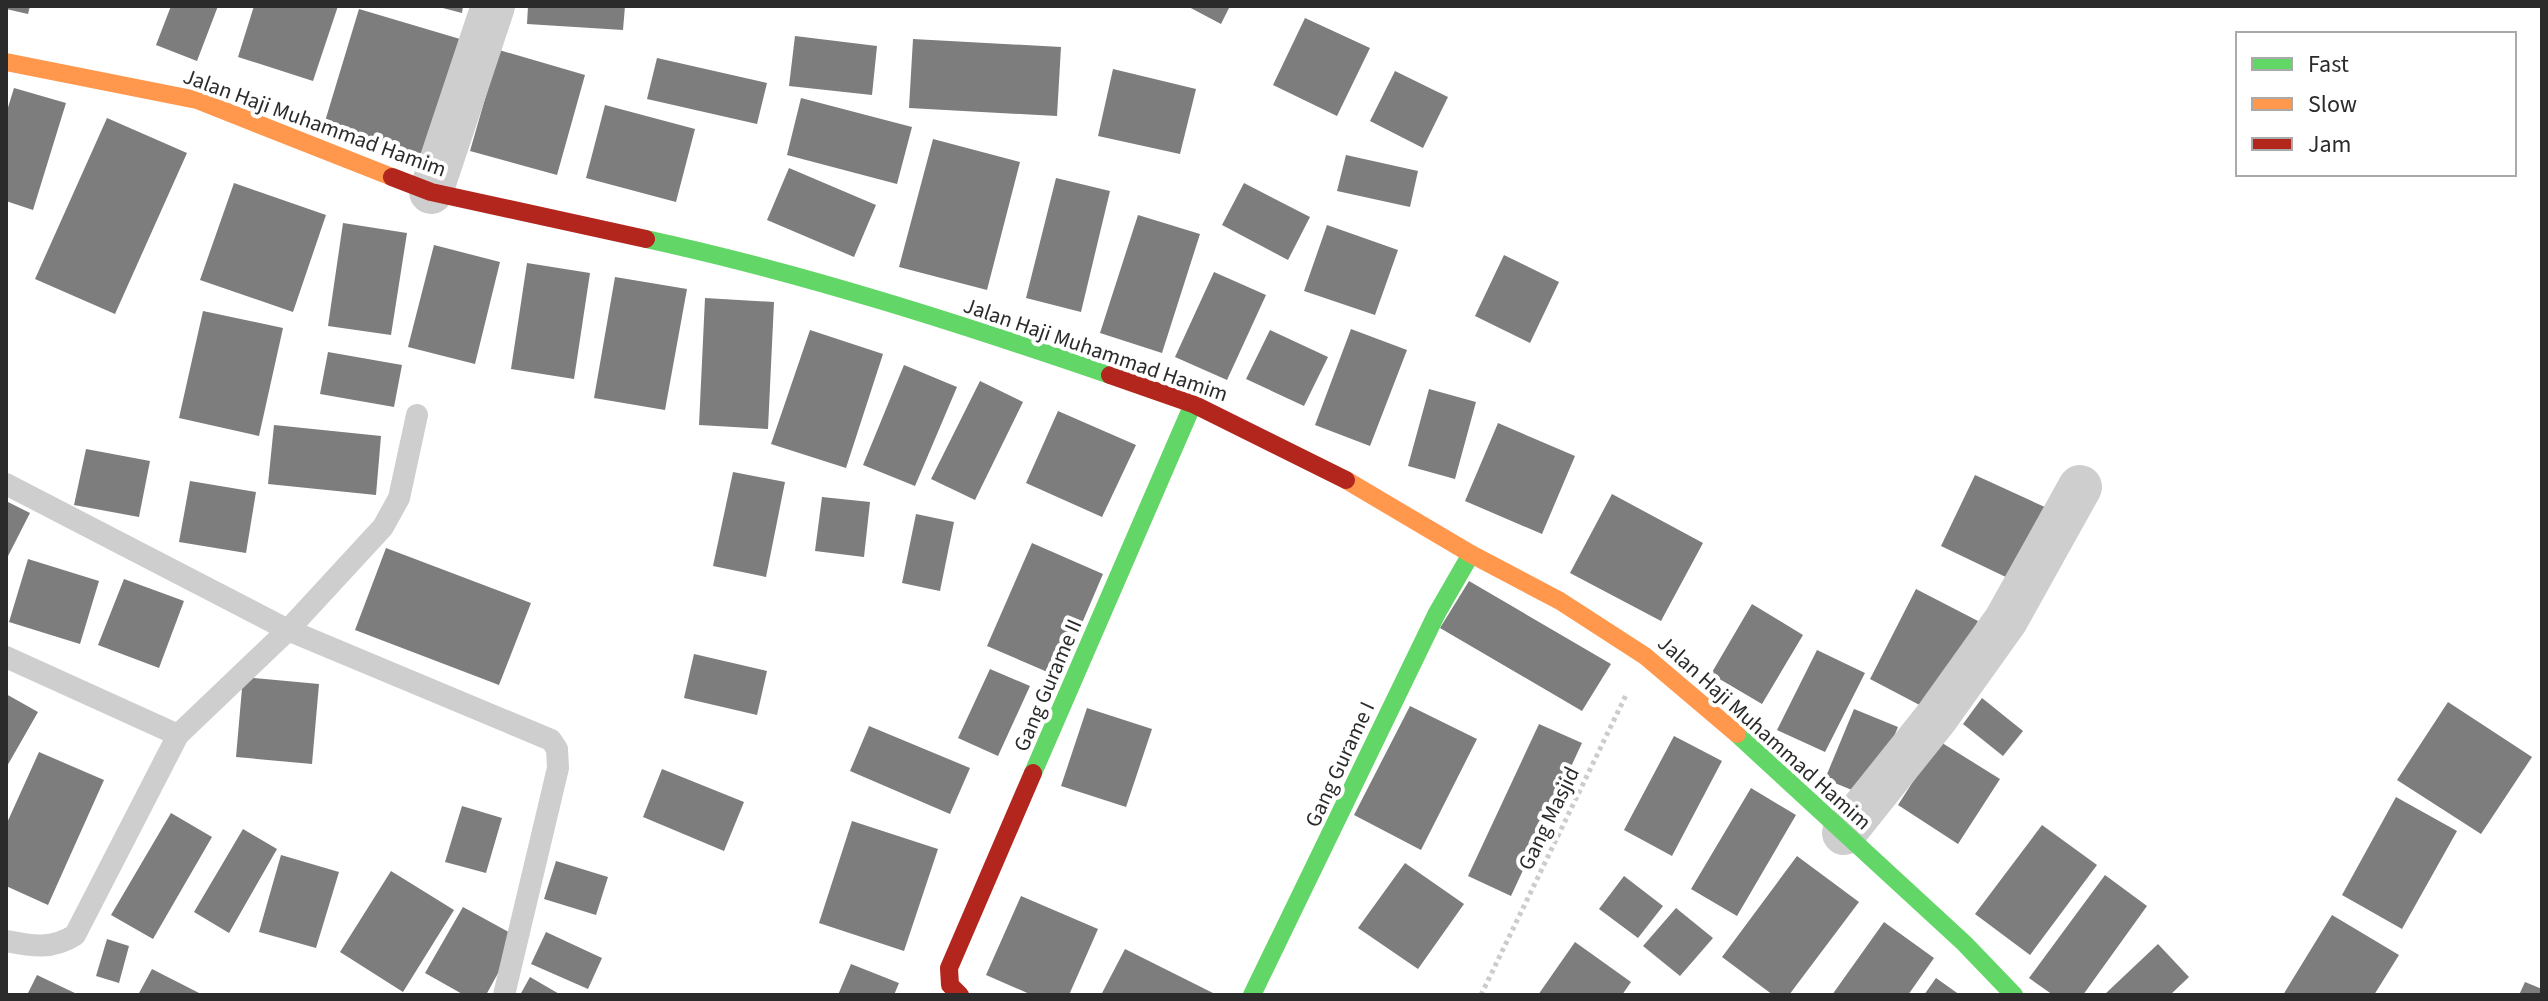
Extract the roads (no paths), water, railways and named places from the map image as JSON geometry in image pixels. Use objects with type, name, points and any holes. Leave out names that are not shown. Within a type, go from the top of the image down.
[{"type":"street","points":[[431,192],[493,6]]},
{"type":"street","name":"Jalan Haji Muhammad Hamim","points":[[6,62],[197,100],[431,192],[717,254],[1005,339],[1193,404],[1350,482],[1471,554],[1560,601],[1645,656],[1753,747],[2014,995]]},
{"type":"street","name":"Gang Gurame II","points":[[955,990],[949,968],[1193,404]]},
{"type":"street","points":[[1844,833],[1936,718],[2006,620],[2080,487]]},
{"type":"street","name":"Gang Gurame I","points":[[1252,995],[1437,613],[1471,554]]},
{"type":"lane","points":[[6,941],[32,946],[59,945],[75,935],[178,735],[288,630],[383,527],[399,498],[417,415]]},
{"type":"lane","points":[[6,484],[288,630],[551,740],[557,749],[558,768],[504,995]]},
{"type":"lane","points":[[6,657],[178,735]]}]
